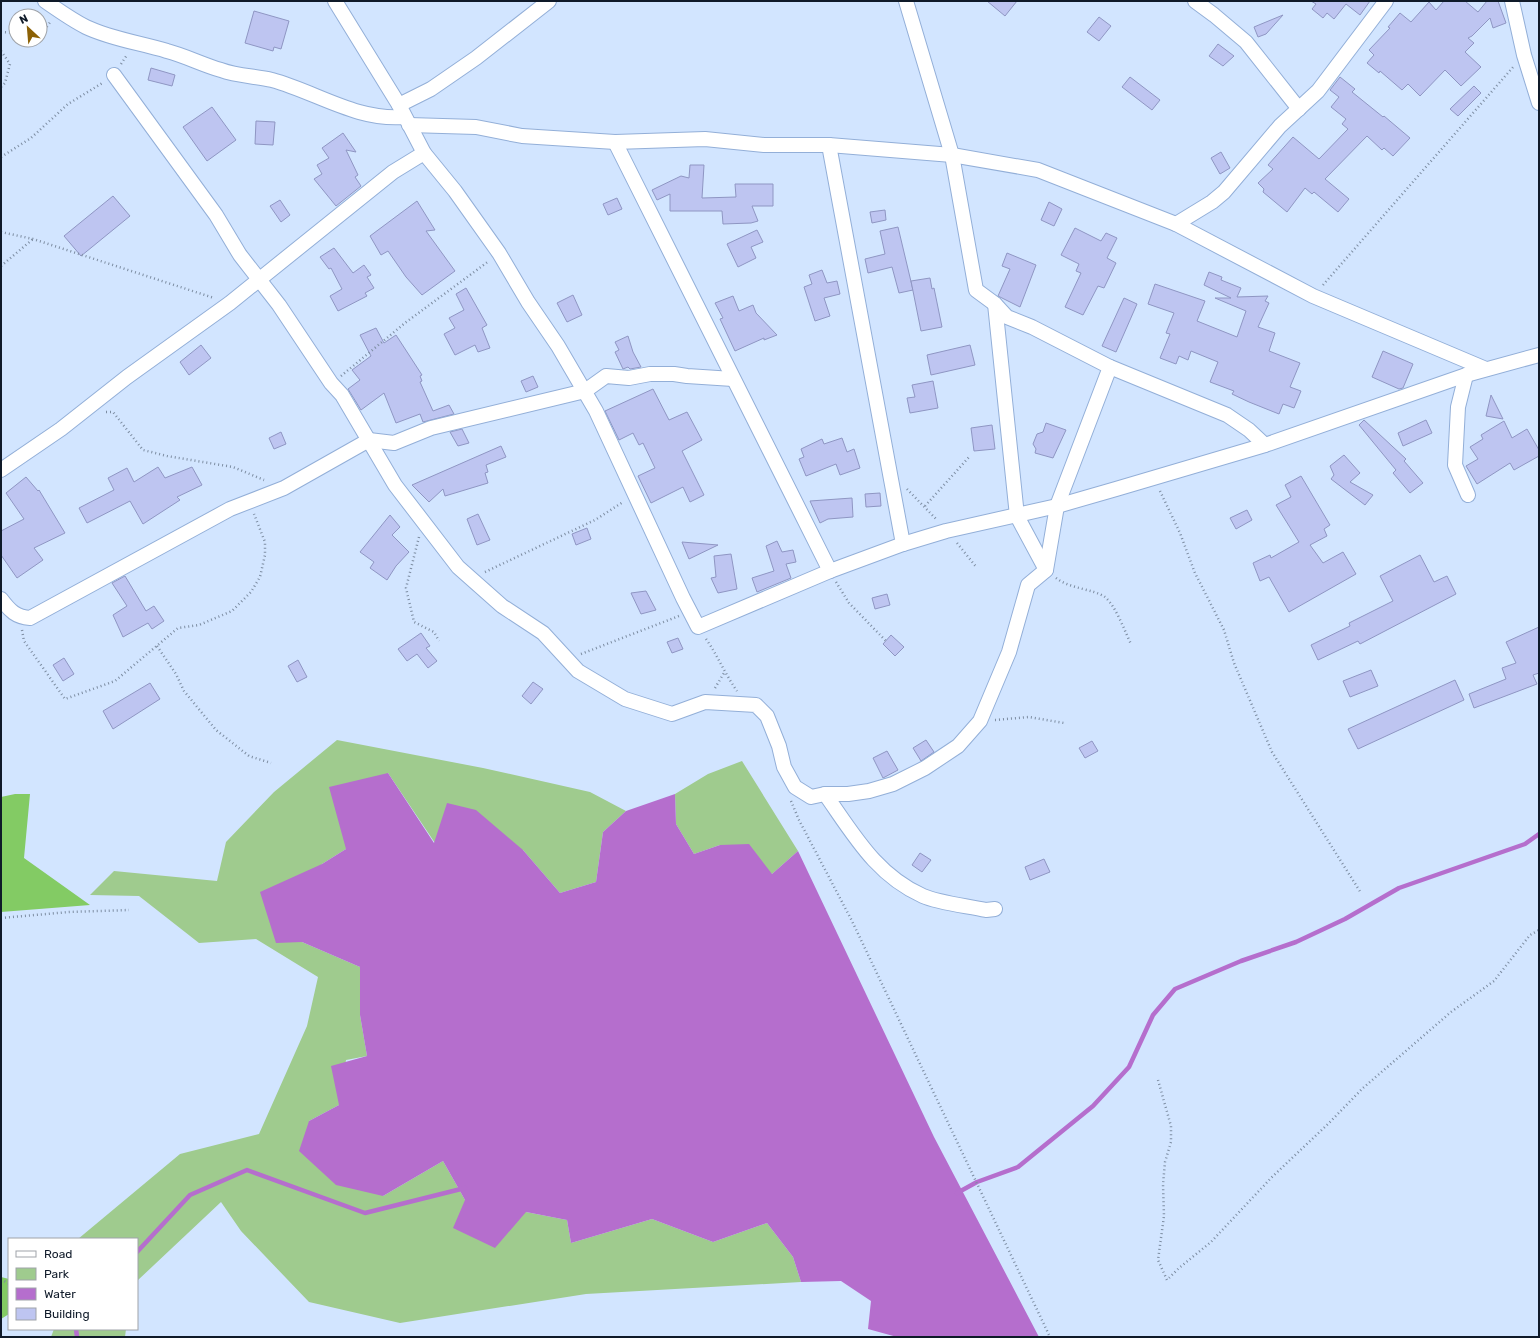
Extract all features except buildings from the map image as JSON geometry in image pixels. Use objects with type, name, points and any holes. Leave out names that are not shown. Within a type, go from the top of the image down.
[{"type":"street","points":[[45,1],[86,27],[135,43],[168,51],[222,71],[272,80],[364,114],[390,118],[404,116],[522,136],[615,142],[705,139],[764,145],[829,145],[952,155],[1038,170],[1176,224],[1313,296],[1486,369]]},
{"type":"street","points":[[335,1],[424,152],[468,209],[499,253],[528,302],[558,346],[596,411],[634,496],[698,627],[830,571],[903,544],[946,531],[1057,506],[1154,478],[1265,445],[1466,375],[1539,355]]},
{"type":"street","points":[[404,116],[437,85],[476,58],[549,1]]},
{"type":"street","points":[[906,1],[952,155],[976,290],[995,304],[1007,317],[1032,327],[1110,367],[1227,415],[1249,430],[1265,445]]},
{"type":"street","points":[[1195,1],[1246,42],[1299,109]]},
{"type":"street","points":[[1176,224],[1212,202],[1224,192],[1280,126],[1318,91],[1386,1]]},
{"type":"street","points":[[1512,1],[1524,55],[1539,103]]},
{"type":"street","points":[[114,75],[216,215],[240,255],[279,305],[331,384],[342,395],[395,485],[458,567],[502,606],[543,633],[578,671],[625,699],[672,714],[706,702],[756,705],[767,716],[779,746],[784,767],[795,788],[812,797],[825,794],[848,794],[870,791],[893,784],[926,768],[958,746],[980,721],[1009,652],[1028,585],[1046,570],[1057,506],[1110,367]]},
{"type":"street","points":[[615,142],[830,571]]},
{"type":"street","points":[[829,145],[903,544]]},
{"type":"street","points":[[1,470],[84,412],[127,378],[260,281],[393,172],[424,152]]},
{"type":"street","points":[[995,304],[1017,516],[1046,570]]},
{"type":"street","points":[[1,599],[9,610],[20,617],[30,618],[230,509],[284,488],[368,440],[394,443],[431,428],[584,391],[606,376],[630,378],[650,374],[674,374],[733,379]]},
{"type":"street","points":[[1466,375],[1458,407],[1455,465],[1468,495]]},
{"type":"street","points":[[825,794],[864,850],[891,878],[924,897],[986,910],[995,910]]},
{"type":"path","points":[[1,157],[31,138],[68,104],[114,75],[135,43]]},
{"type":"path","points":[[1,51],[10,64],[5,83],[1,87]]},
{"type":"path","points":[[1313,296],[1524,55]]},
{"type":"path","points":[[1,232],[33,239],[139,272],[230,303]]},
{"type":"path","points":[[1,266],[33,239]]},
{"type":"path","points":[[331,384],[405,323],[499,253]]},
{"type":"path","points":[[84,412],[113,412],[144,450],[167,456],[233,468],[284,488]]},
{"type":"path","points":[[925,506],[970,456]]},
{"type":"path","points":[[1154,478],[1180,533],[1195,573],[1224,630],[1234,663],[1272,752],[1360,893]]},
{"type":"path","points":[[472,579],[512,558],[604,515],[634,496]]},
{"type":"path","points":[[30,618],[21,632],[24,641],[65,699],[115,681],[178,628],[199,625],[232,611],[251,592],[260,577],[265,555],[265,542],[249,502]]},
{"type":"path","points":[[423,522],[406,588],[414,622],[434,632],[439,641]]},
{"type":"path","points":[[946,531],[977,568]]},
{"type":"path","points":[[1046,570],[1062,583],[1105,597],[1120,619],[1131,644]]},
{"type":"path","points":[[830,571],[842,595],[886,641]]},
{"type":"path","points":[[567,659],[690,612]]},
{"type":"path","points":[[698,627],[719,657],[724,673],[747,705]]},
{"type":"path","points":[[157,646],[176,674],[184,691],[216,730],[249,756],[271,763]]},
{"type":"path","points":[[980,721],[1029,717],[1064,723]]},
{"type":"path","points":[[791,800],[799,820],[852,921],[1050,1337]]},
{"type":"path","points":[[1,918],[69,912],[129,910]]},
{"type":"path","points":[[1158,1080],[1171,1126],[1171,1142],[1165,1162],[1163,1184],[1164,1216],[1158,1260],[1167,1280],[1178,1268],[1211,1242],[1272,1177],[1328,1124],[1363,1088],[1451,1012],[1494,981],[1530,935],[1539,930]]},
{"type":"green space","points":[[337,740],[483,768],[590,792],[626,811],[603,832],[596,882],[560,893],[523,850],[435,843],[388,773],[346,849],[322,864],[276,942],[302,942],[360,967],[360,1015],[367,1056],[346,1060],[339,1105],[309,1121],[383,1196],[443,1161],[465,1200],[567,1220],[571,1243],[652,1219],[713,1242],[767,1223],[793,1257],[801,1282],[586,1294],[400,1323],[309,1302],[241,1231],[221,1202],[138,1280],[138,1238],[79,1238],[180,1154],[259,1134],[307,1026],[318,977],[256,939],[199,943],[139,896],[90,895],[114,871],[217,881],[226,842],[274,792]]},
{"type":"green space","points":[[742,761],[798,851],[772,874],[720,845],[694,854],[676,824],[675,794],[708,774]]},
{"type":"green space","points":[[15,794],[30,794],[24,858],[90,905],[1,912],[1,797]]},
{"type":"green space","points":[[1,1277],[8,1279],[8,1315],[1,1319]]},
{"type":"green space","points":[[54,1330],[126,1330],[125,1337],[51,1337]]},
{"type":"water","points":[[388,773],[434,843],[447,803],[476,810],[523,850],[560,893],[596,882],[603,832],[626,811],[675,794],[676,824],[694,854],[720,845],[749,844],[772,874],[798,851],[934,1137],[1039,1337],[897,1337],[868,1329],[871,1301],[841,1281],[801,1282],[793,1257],[767,1223],[713,1242],[652,1219],[571,1243],[567,1220],[526,1212],[495,1248],[453,1228],[465,1200],[443,1161],[383,1196],[336,1185],[299,1151],[309,1121],[339,1105],[331,1066],[367,1056],[360,1015],[360,967],[302,942],[276,943],[260,892],[322,864],[346,849],[329,787]]},
{"type":"waterway","points":[[957,1193],[977,1182],[1018,1167],[1093,1106],[1129,1067],[1153,1015],[1175,989],[1241,961],[1296,942],[1345,919],[1399,888],[1525,844],[1539,834]]},
{"type":"waterway","points":[[138,1251],[190,1195],[247,1170],[365,1213],[465,1188]]},
{"type":"waterway","points":[[76,1330],[77,1337]]}]
